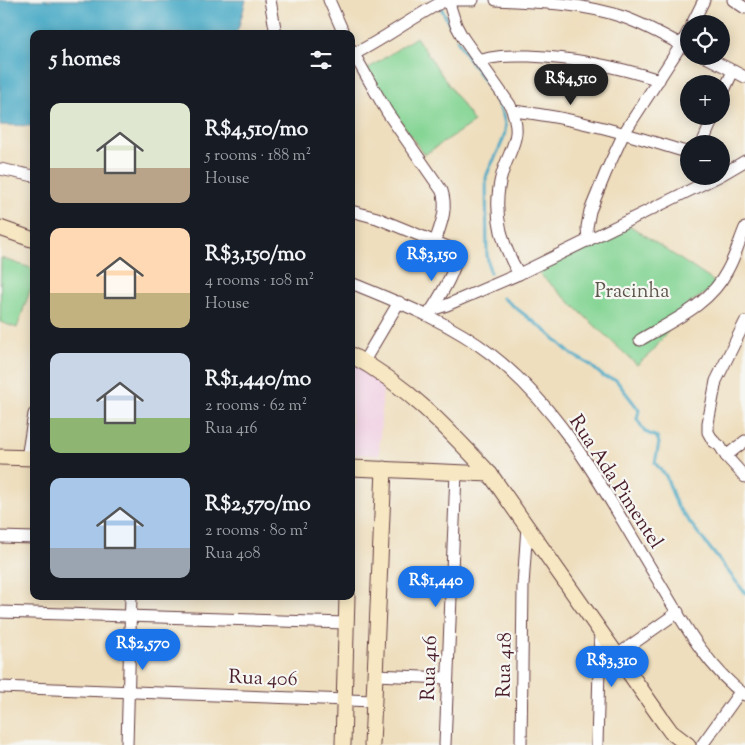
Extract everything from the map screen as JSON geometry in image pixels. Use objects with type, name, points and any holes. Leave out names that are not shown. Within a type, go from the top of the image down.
[{"type":"street","points":[[270,0],[275,30]]},
{"type":"street","points":[[329,0],[342,30]]},
{"type":"street","points":[[355,51],[386,37],[427,10],[447,1],[473,0]]},
{"type":"street","points":[[496,0],[555,3],[603,10],[649,27],[680,44]]},
{"type":"street","points":[[696,15],[704,0]]},
{"type":"street","points":[[733,0],[745,8]]},
{"type":"street","points":[[447,1],[463,38],[513,111],[516,138],[502,175],[498,212],[503,241],[519,274]]},
{"type":"street","points":[[588,240],[587,227],[590,211],[624,133],[659,80],[680,53]]},
{"type":"street","points":[[355,56],[387,112],[442,191],[445,209],[435,242]]},
{"type":"street","points":[[479,60],[507,56],[580,60],[622,68],[659,80]]},
{"type":"street","points":[[721,65],[745,77]]},
{"type":"street","points":[[730,78],[733,71]]},
{"type":"street","points":[[513,111],[552,116],[624,133],[680,150]]},
{"type":"street","points":[[730,170],[745,162]]},
{"type":"street","points":[[0,170],[30,175]]},
{"type":"street","points":[[429,312],[519,274],[699,185]]},
{"type":"street","points":[[355,212],[377,218],[456,252],[457,258],[451,274],[429,312]]},
{"type":"street","points":[[0,228],[30,239]]},
{"type":"street","points":[[640,340],[689,312],[710,294],[726,274],[745,228]]},
{"type":"street","name":"Rua Ada Pimentel","points":[[355,281],[399,302],[429,312],[472,341],[513,373],[540,402],[583,458],[678,612],[714,665],[743,694]]},
{"type":"street","points":[[399,302],[357,358],[403,388],[461,443],[490,474],[600,630],[671,738],[688,745]]},
{"type":"street","points":[[744,326],[716,381],[708,432],[745,477]]},
{"type":"street","points":[[726,456],[745,440]]},
{"type":"street","points":[[0,457],[30,458]]},
{"type":"street","points":[[355,468],[490,474]]},
{"type":"street","points":[[372,745],[384,470]]},
{"type":"street","name":"Rua 416","points":[[445,745],[446,678],[456,473]]},
{"type":"street","name":"Rua 418","points":[[521,745],[523,586],[526,526]]},
{"type":"street","points":[[0,537],[30,538]]},
{"type":"street","points":[[127,745],[131,600]]},
{"type":"street","points":[[343,745],[347,600]]},
{"type":"street","points":[[0,612],[346,623]]},
{"type":"street","points":[[617,655],[678,612]]},
{"type":"street","points":[[597,745],[600,630]]},
{"type":"street","points":[[375,675],[446,678]]},
{"type":"street","name":"Rua 406","points":[[0,687],[374,701]]},
{"type":"street","points":[[702,745],[743,694]]},
{"type":"shaded area","points":[[355,363],[383,385],[379,455],[355,454]]},
{"type":"green space","points":[[416,37],[474,122],[424,155],[366,70]]},
{"type":"green space","name":"Pracinha","points":[[626,223],[719,285],[688,304],[653,351],[637,365],[531,266]]},
{"type":"green space","points":[[1,258],[30,268],[30,291],[17,328],[0,322]]},
{"type":"water","points":[[0,0],[246,0],[238,30],[30,30],[30,126],[0,125]]},
{"type":"waterway","points":[[440,6],[451,27]]},
{"type":"waterway","points":[[457,39],[487,85],[505,121],[504,137],[486,178],[487,255],[490,273]]},
{"type":"waterway","points":[[503,298],[547,332],[571,354],[589,364],[604,377],[616,380],[639,410],[637,419],[645,432],[657,437],[659,443],[655,463],[666,476],[677,506],[745,593]]}]
